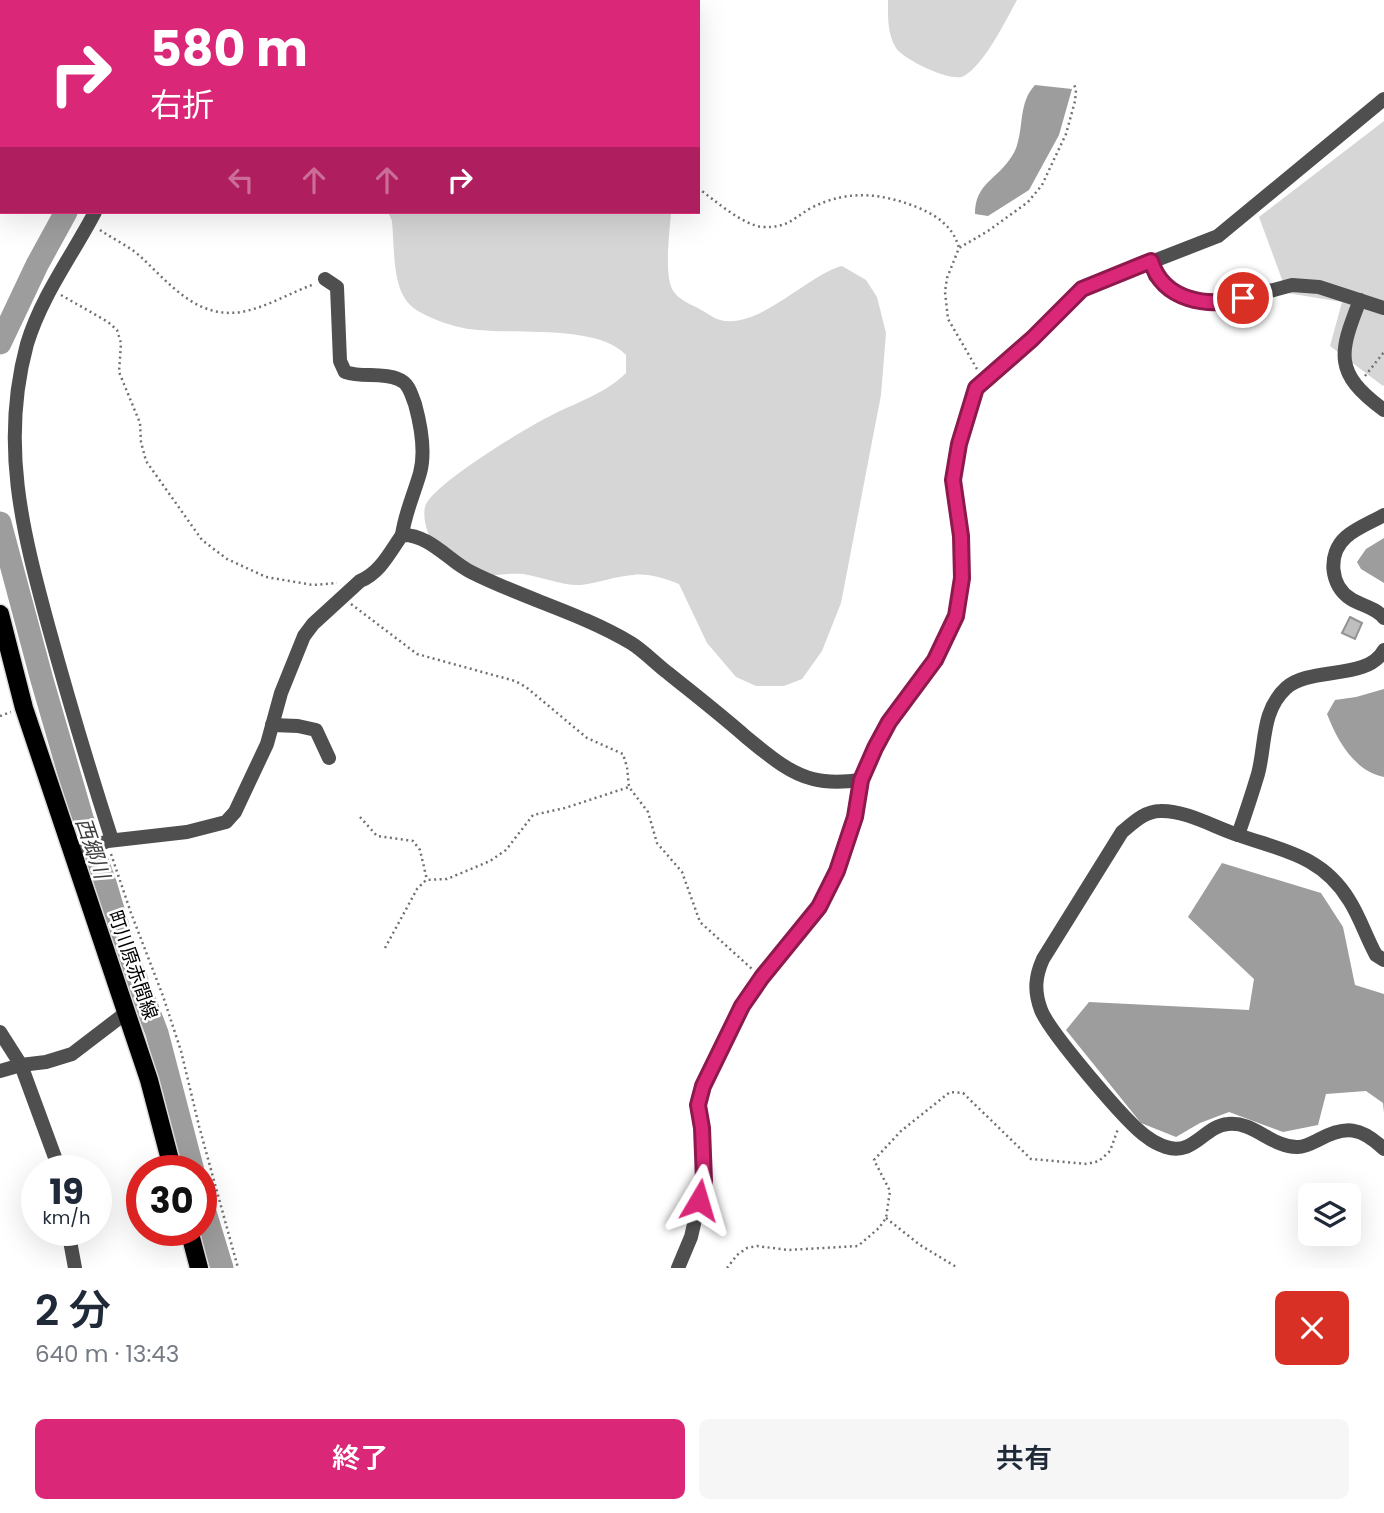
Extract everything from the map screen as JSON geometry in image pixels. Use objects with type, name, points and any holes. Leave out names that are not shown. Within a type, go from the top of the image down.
[{"type":"main road","name":"町川原赤間線","points":[[0,614],[24,708],[78,852],[149,1080],[169,1155]]},
{"type":"main road","points":[[193,1246],[199,1268]]},
{"type":"street","points":[[678,1268],[691,1237],[704,1181],[702,1128],[698,1105],[701,1095],[742,1006],[819,907],[837,871],[855,817],[861,780],[889,722],[935,660],[956,616],[962,578],[961,536],[953,480],[959,444],[976,388],[1032,339],[1082,289],[1218,236],[1384,99]]},
{"type":"street","points":[[92,217],[49,288],[35,319],[18,375],[12,407],[12,466],[21,527],[75,726],[110,840]]},
{"type":"street","points":[[1151,261],[1155,276],[1169,289],[1203,303],[1225,301],[1292,285],[1319,287],[1384,308]]},
{"type":"street","points":[[78,852],[110,840],[187,832],[226,822],[236,812],[268,744],[281,693],[304,636],[313,624],[360,581],[380,567],[402,535],[421,470],[421,423],[407,384],[397,378],[354,376],[345,372],[340,361],[337,287],[325,279]]},
{"type":"street","points":[[1360,299],[1345,340],[1348,373],[1357,387],[1384,410]]},
{"type":"street","points":[[1384,515],[1345,538],[1338,546],[1333,571],[1335,582],[1350,599],[1379,612],[1384,618]]},
{"type":"street","points":[[402,535],[411,535],[421,540],[443,552],[462,568],[499,587],[632,644],[769,756],[797,772],[813,779],[842,782],[861,780]]},
{"type":"street","points":[[1238,835],[1258,772],[1266,720],[1276,699],[1288,686],[1306,678],[1369,664],[1384,650]]},
{"type":"street","points":[[272,725],[316,730],[330,758]]},
{"type":"street","points":[[1384,960],[1376,955],[1351,902],[1337,881],[1321,867],[1301,857],[1238,835],[1183,816],[1159,811],[1136,820],[1122,832],[1043,958],[1036,974],[1035,991],[1042,1013],[1055,1034],[1146,1137],[1166,1147],[1180,1149],[1195,1144],[1214,1129],[1226,1124],[1241,1124],[1284,1145],[1300,1148],[1342,1129],[1358,1131],[1372,1138],[1384,1149]]},
{"type":"street","points":[[0,1071],[72,1054],[127,1012]]},
{"type":"street","points":[[0,1032],[21,1065],[54,1155]]},
{"type":"street","points":[[71,1246],[75,1268]]},
{"type":"path","points":[[959,248],[1028,202],[1042,185],[1066,134],[1075,101],[1074,84]]},
{"type":"path","points":[[700,189],[739,217],[760,227],[792,223],[809,209],[860,194],[891,197],[939,218],[953,232],[959,248],[946,285],[948,319],[978,371],[987,378]]},
{"type":"path","points":[[92,217],[139,255],[158,275],[205,310],[225,313],[244,311],[325,279]]},
{"type":"path","points":[[49,288],[117,330],[121,343],[119,372],[140,423],[146,461],[202,540],[227,559],[266,578],[313,585],[360,581]]},
{"type":"path","points":[[1357,387],[1384,352]]},
{"type":"path","points":[[343,598],[417,654],[515,681],[526,687],[587,738],[623,754],[629,787],[648,812],[657,843],[682,872],[700,922],[762,977]]},
{"type":"path","points":[[385,948],[416,889],[427,880],[455,876],[490,861],[506,850],[533,815],[565,808],[629,787]]},
{"type":"path","points":[[360,817],[377,836],[413,841],[420,850],[427,880]]},
{"type":"path","points":[[110,840],[126,901],[181,1051],[238,1268]]},
{"type":"path","points":[[727,1268],[737,1255],[747,1248],[788,1250],[858,1246],[879,1228],[886,1218],[890,1191],[874,1160],[901,1131],[950,1092],[963,1093],[1031,1159],[1087,1164],[1099,1161],[1110,1151],[1122,1112]]},
{"type":"path","points":[[886,1218],[920,1245],[958,1268]]},
{"type":"shaded area","points":[[888,0],[1017,0],[979,62],[964,76],[958,77],[928,69],[900,53],[890,30]]},
{"type":"shaded area","points":[[1035,85],[1072,89],[1059,135],[1029,190],[988,216],[975,214],[983,188],[1012,156],[1019,138],[1025,101]]},
{"type":"shaded area","points":[[1384,121],[1383,386],[1330,346],[1342,302],[1287,293],[1259,217]]},
{"type":"shaded area","points":[[389,214],[671,214],[668,253],[669,276],[674,292],[681,299],[720,320],[735,321],[767,310],[828,271],[842,266],[866,280],[877,297],[886,333],[881,395],[841,603],[822,651],[802,679],[784,686],[756,686],[736,677],[707,643],[679,584],[668,580],[639,575],[574,585],[523,574],[472,576],[457,572],[441,558],[430,537],[424,516],[425,507],[431,497],[443,485],[503,443],[618,380],[626,373],[626,355],[613,345],[597,339],[557,333],[467,329],[444,323],[418,311],[406,301],[398,283],[392,221]]},
{"type":"shaded area","points":[[1384,538],[1384,583],[1361,569],[1357,562],[1366,549]]},
{"type":"shaded area","points":[[1384,689],[1384,777],[1373,774],[1355,761],[1336,734],[1327,714],[1335,700]]},
{"type":"shaded area","points":[[1222,863],[1321,893],[1343,927],[1355,985],[1384,994],[1384,1113],[1383,1103],[1366,1091],[1326,1094],[1318,1125],[1283,1132],[1229,1112],[1200,1123],[1176,1137],[1141,1123],[1066,1030],[1089,1002],[1249,1010],[1254,979],[1188,917]]},
{"type":"building","points":[[1350,617],[1362,623],[1355,639],[1342,633]]},
{"type":"waterway","name":"西郷川","points":[[0,343],[65,214]]},
{"type":"waterway","name":"西郷川","points":[[0,523],[82,818],[124,947],[157,1033],[189,1155]]},
{"type":"waterway","name":"西郷川","points":[[215,1246],[222,1268]]},
{"type":"route","points":[[699,1200],[704,1181],[702,1128],[698,1105],[703,1086],[742,1006],[819,907],[837,871],[855,817],[861,780],[875,748],[889,722],[935,660],[956,616],[962,578],[961,536],[953,480],[959,444],[976,388],[1032,339],[1082,289],[1151,261],[1155,276],[1169,289],[1184,296],[1203,303],[1225,303],[1243,298]]}]
